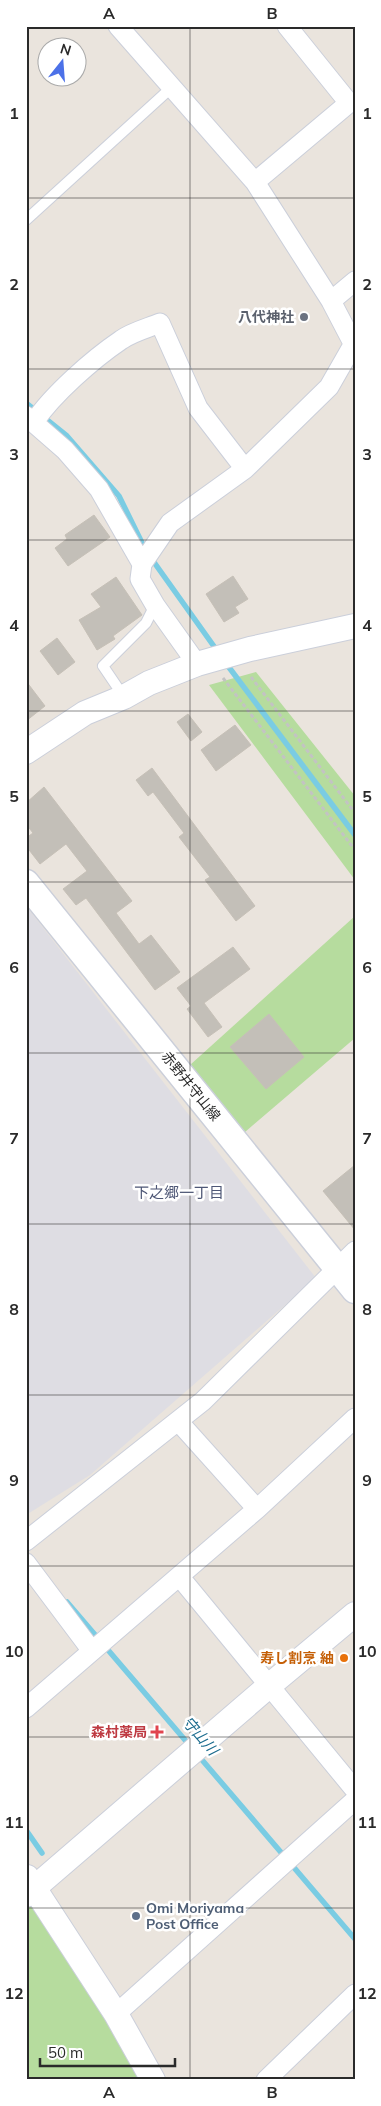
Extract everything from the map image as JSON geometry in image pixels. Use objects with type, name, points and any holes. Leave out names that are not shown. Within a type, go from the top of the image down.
[{"type":"main road","name":"赤野井守山線","points":[[26,883],[346,1260],[355,1290]]},
{"type":"street","points":[[118,26],[255,182],[330,301],[354,346],[329,387],[245,469],[170,523],[146,557],[140,579],[155,605],[203,662]]},
{"type":"street","points":[[255,182],[352,104],[287,26]]},
{"type":"street","points":[[330,301],[355,281]]},
{"type":"street","points":[[146,557],[99,489],[36,415],[90,365],[122,339],[160,323],[198,408],[245,469]]},
{"type":"street","points":[[26,752],[85,713],[124,697],[149,683],[203,662],[355,626]]},
{"type":"street","points":[[26,1541],[203,1401],[346,1260]]},
{"type":"street","points":[[26,1708],[256,1509],[355,1418]]},
{"type":"street","points":[[178,1421],[256,1509]]},
{"type":"street","points":[[26,1563],[92,1651]]},
{"type":"street","points":[[179,1576],[355,1790]]},
{"type":"street","points":[[153,2080],[116,2014],[29,1887],[355,1614]]},
{"type":"street","points":[[116,2014],[355,1800]]},
{"type":"street","points":[[266,2080],[355,1994]]},
{"type":"lane","points":[[26,220],[171,88]]},
{"type":"lane","points":[[124,697],[103,666],[146,623],[155,605]]},
{"type":"path","points":[[203,662],[355,850]]},
{"type":"path","points":[[251,677],[355,813]]},
{"type":"shaded area","points":[[26,906],[316,1278],[90,1475],[26,1515]]},
{"type":"green space","points":[[256,672],[355,796],[355,880],[209,685]]},
{"type":"green space","points":[[355,916],[355,1038],[245,1132],[190,1065]]},
{"type":"green space","points":[[26,1895],[153,2080],[26,2080]]},
{"type":"building","points":[[94,515],[110,537],[68,566],[55,548],[67,539],[65,535]]},
{"type":"building","points":[[233,576],[248,599],[235,607],[239,613],[224,622],[206,594]]},
{"type":"building","points":[[116,577],[142,615],[113,636],[115,639],[97,650],[79,620],[101,607],[91,594]]},
{"type":"building","points":[[57,638],[75,662],[58,675],[40,651]]},
{"type":"building","points":[[26,681],[45,706],[26,721]]},
{"type":"building","points":[[188,714],[202,732],[191,741],[177,722]]},
{"type":"building","points":[[235,725],[251,745],[216,771],[201,750]]},
{"type":"building","points":[[152,768],[255,906],[236,921],[205,880],[210,877],[179,837],[184,833],[153,792],[148,796],[136,780]]},
{"type":"building","points":[[44,787],[132,901],[116,913],[139,944],[151,935],[180,972],[155,990],[86,898],[76,905],[63,889],[87,871],[66,844],[40,864],[26,846],[26,838],[33,833],[26,824],[26,803]]},
{"type":"building","points":[[233,947],[250,969],[204,1003],[222,1027],[208,1037],[187,1009],[191,1006],[177,988]]},
{"type":"building","points":[[269,1014],[304,1057],[266,1089],[230,1047]]},
{"type":"building","points":[[355,1165],[355,1230],[323,1191]]},
{"type":"waterway","points":[[26,403],[67,436],[119,496],[146,551]]},
{"type":"waterway","points":[[151,558],[218,652]]},
{"type":"waterway","points":[[225,662],[355,835]]},
{"type":"waterway","name":"守山川","points":[[67,1602],[191,1747]]},
{"type":"waterway","name":"守山川","points":[[197,1754],[355,1939]]},
{"type":"waterway","name":"守山川","points":[[26,1830],[42,1853]]},
{"type":"place","name":"八代神社","points":[[304,317]]},
{"type":"place","name":"寿し割烹 紬","points":[[344,1658]]},
{"type":"place","name":"森村薬局","points":[[157,1732]]},
{"type":"place","name":"Omi Moriyama Post Office","points":[[136,1916]]},
{"type":"district","name":"下之郷一丁目","points":[[179,1193]]}]
